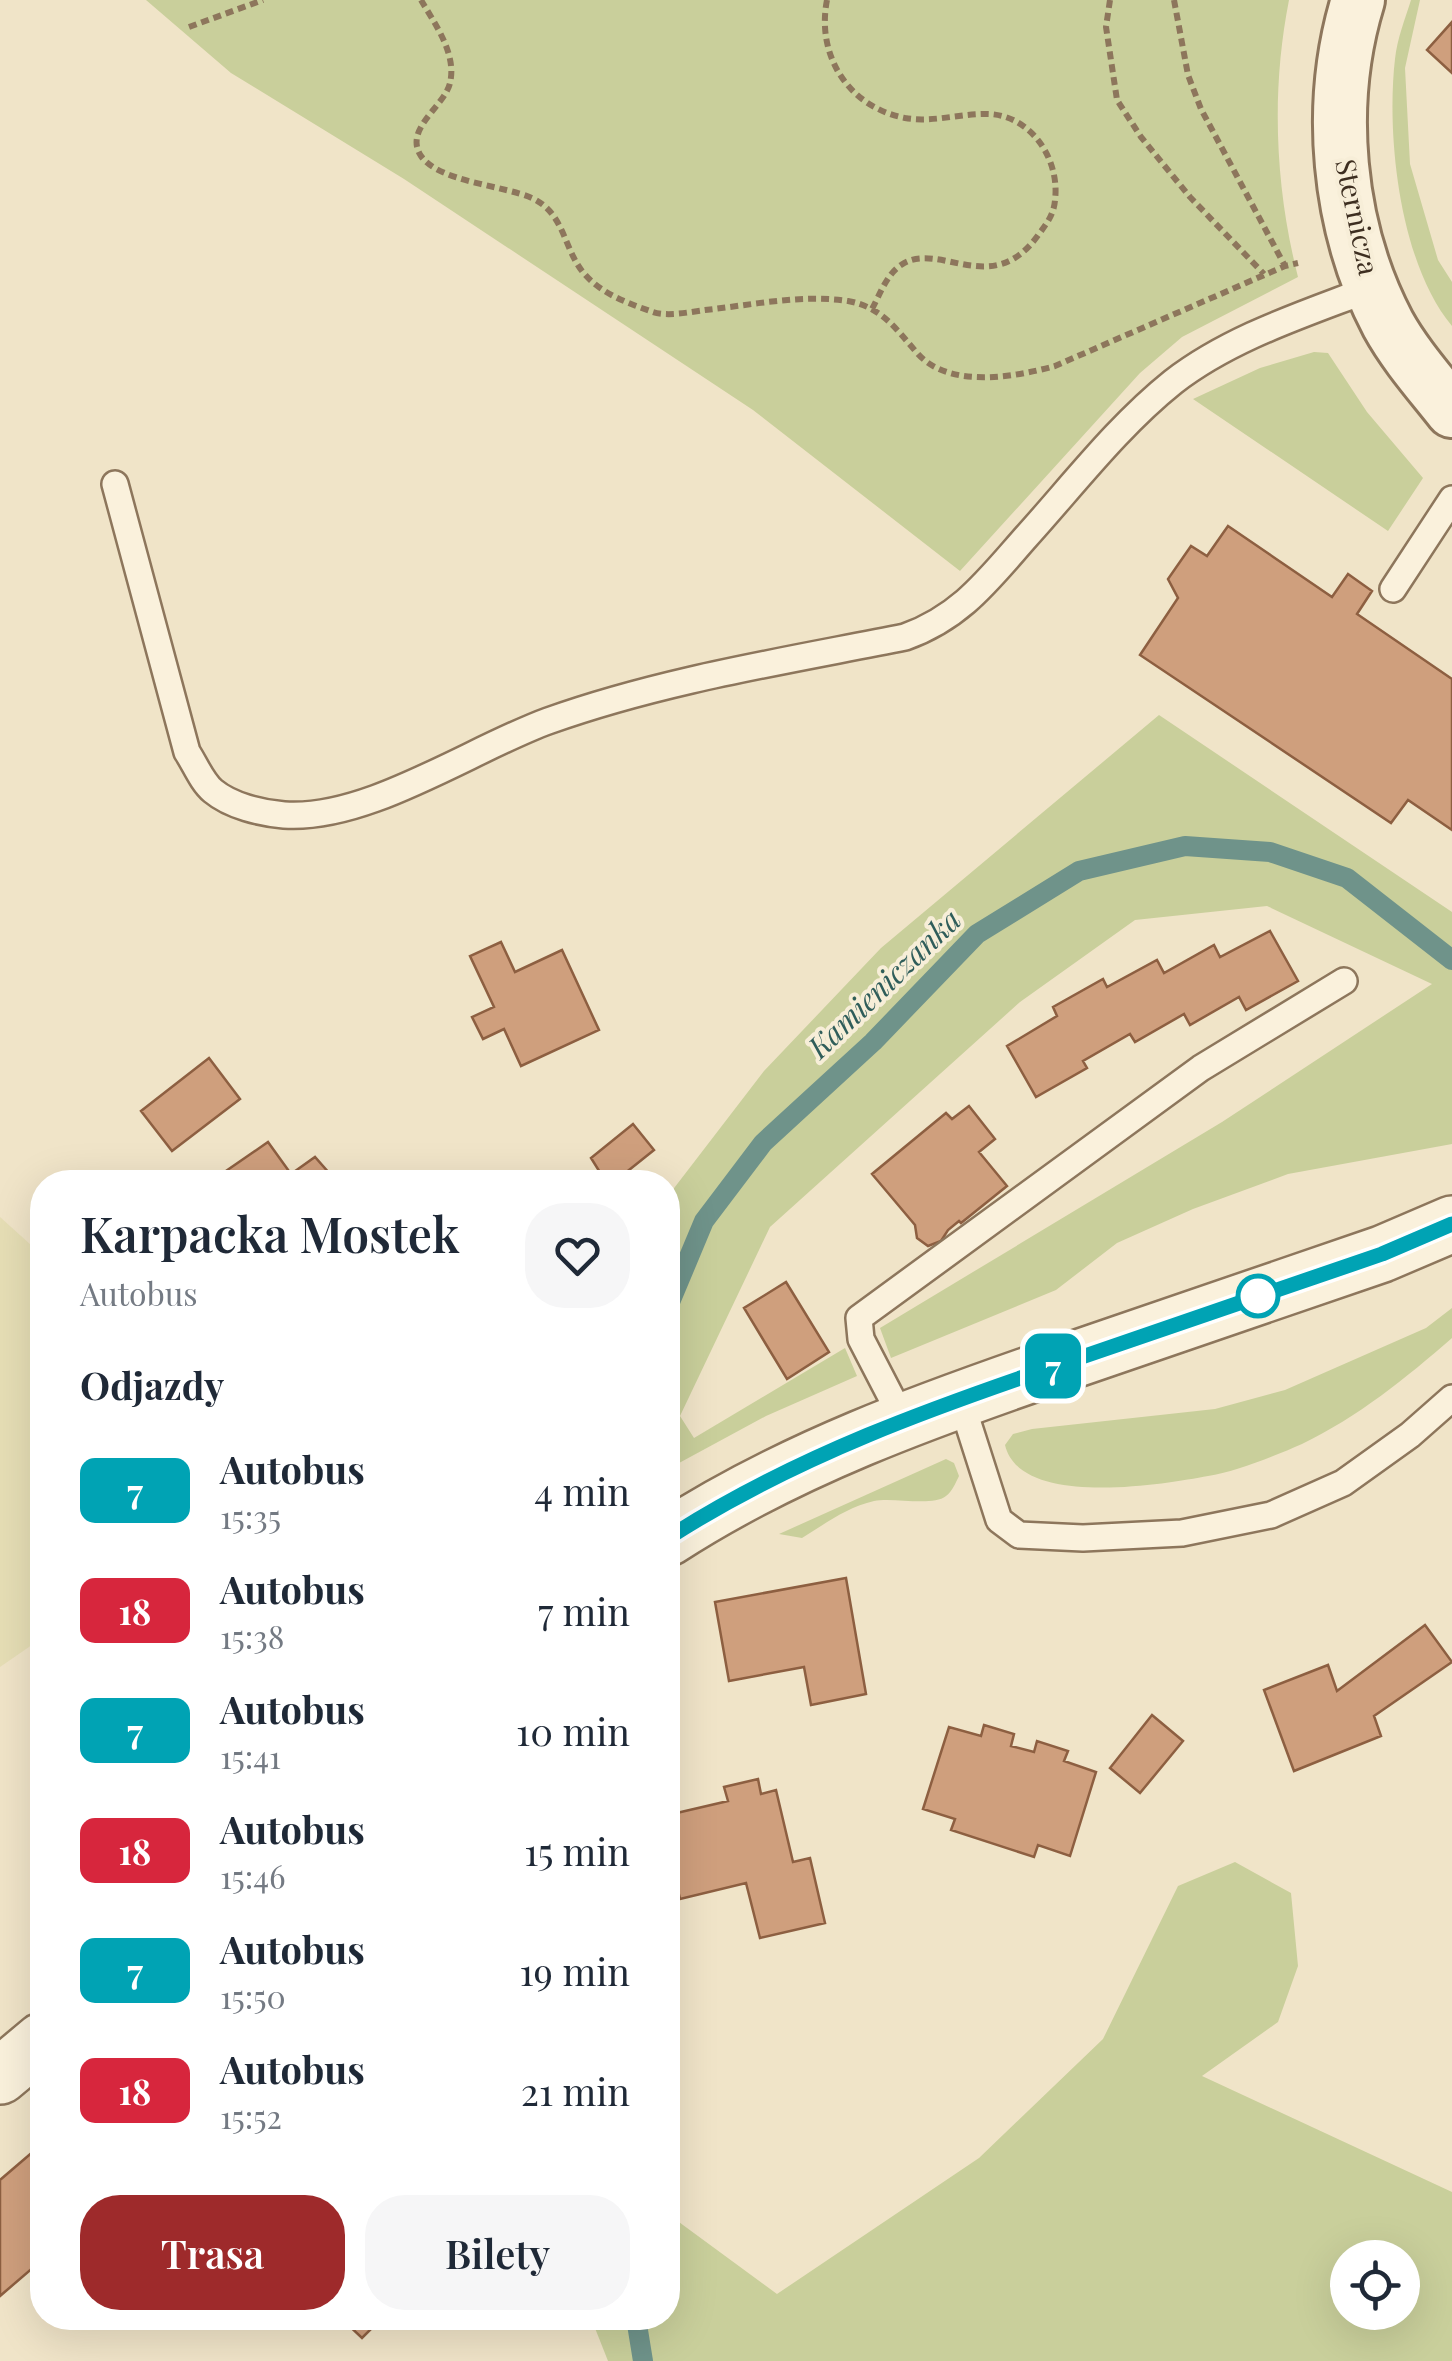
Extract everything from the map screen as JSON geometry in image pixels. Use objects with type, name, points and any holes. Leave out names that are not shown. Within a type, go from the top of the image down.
[{"type":"street","name":"Sternicza","points":[[1358,0],[1340,106],[1342,160],[1366,271],[1388,324],[1452,411]]},
{"type":"street","points":[[680,1530],[780,1474],[903,1420],[1382,1254],[1452,1224]]},
{"type":"street","points":[[0,2076],[30,2051]]},
{"type":"lane","points":[[116,484],[188,752],[212,790],[250,810],[287,816],[330,811],[392,790],[545,722],[630,695],[905,637],[934,627],[970,600],[1136,416],[1176,380],[1366,271]]},
{"type":"lane","points":[[1393,589],[1452,498]]},
{"type":"lane","points":[[903,1420],[861,1339],[859,1318],[1201,1068],[1344,981]]},
{"type":"lane","points":[[960,1398],[999,1520],[1019,1535],[1083,1538],[1182,1533],[1270,1515],[1343,1483],[1410,1435],[1452,1398]]},
{"type":"path","points":[[190,27],[263,0]]},
{"type":"path","points":[[421,0],[447,49],[451,82],[418,133],[418,150],[438,172],[533,199],[553,214],[580,268],[597,287],[658,314],[810,298],[850,302],[872,309],[904,334],[920,357],[944,372],[1021,375],[1055,366],[1285,266],[1366,271]]},
{"type":"path","points":[[827,0],[824,40],[836,72],[855,95],[878,109],[906,118],[988,114],[1006,117],[1027,128],[1046,150],[1053,167],[1053,214],[1021,253],[989,266],[970,267],[912,258],[889,276],[872,309]]},
{"type":"path","points":[[1110,0],[1106,27],[1117,100],[1141,137],[1190,197],[1264,274]]},
{"type":"path","points":[[1174,0],[1188,75],[1201,109],[1285,266]]},
{"type":"shaded area","points":[[0,1217],[30,1244],[30,1646],[0,1667]]},
{"type":"green space","points":[[146,0],[1289,0],[1280,69],[1278,139],[1284,209],[1298,277],[1182,337],[1140,373],[960,571],[753,410],[404,179],[231,73]]},
{"type":"green space","points":[[1411,0],[1420,0],[1405,68],[1410,164],[1438,260],[1452,282],[1452,326],[1420,269],[1409,235],[1395,161],[1395,59]]},
{"type":"green space","points":[[1314,352],[1328,353],[1367,412],[1423,478],[1388,531],[1193,399],[1260,368]]},
{"type":"green space","points":[[1159,715],[1452,912],[1452,1144],[1288,1174],[1193,1209],[1117,1243],[1056,1290],[891,1358],[880,1328],[1222,1122],[1432,984],[1267,906],[1135,920],[1020,1002],[770,1227],[680,1416],[680,1180],[764,1071],[881,948]]},
{"type":"green space","points":[[1452,1308],[1452,1338],[1381,1396],[1302,1444],[1231,1471],[1127,1487],[1063,1485],[1036,1478],[1016,1465],[1005,1445],[1013,1434],[1032,1429],[1215,1409],[1285,1390],[1426,1328]]},
{"type":"green space","points":[[845,1348],[857,1376],[766,1416],[680,1463],[680,1416],[694,1438]]},
{"type":"green space","points":[[946,1459],[954,1463],[959,1476],[950,1492],[940,1499],[874,1501],[845,1512],[802,1538],[779,1534]]},
{"type":"green space","points":[[1235,1862],[1291,1893],[1298,1966],[1278,2022],[1202,2076],[1452,2192],[1452,2361],[608,2361],[596,2330],[680,2330],[680,2223],[777,2294],[979,2158],[1103,2039],[1178,1886]]},
{"type":"building","points":[[1452,22],[1452,73],[1427,50]]},
{"type":"building","points":[[1228,526],[1332,597],[1348,574],[1372,591],[1357,614],[1452,679],[1452,830],[1408,800],[1391,823],[1140,655],[1178,598],[1168,579],[1191,546],[1207,556]]},
{"type":"building","points":[[1270,931],[1298,981],[1246,1010],[1239,997],[1190,1025],[1184,1014],[1135,1042],[1130,1034],[1083,1061],[1087,1068],[1036,1097],[1007,1046],[1057,1016],[1053,1007],[1103,979],[1107,987],[1157,960],[1164,973],[1214,945],[1220,957]]},
{"type":"building","points":[[501,942],[515,972],[562,950],[599,1030],[521,1066],[504,1029],[483,1039],[472,1017],[494,1007],[470,956]]},
{"type":"building","points":[[209,1058],[240,1099],[172,1151],[141,1111]]},
{"type":"building","points":[[969,1106],[995,1139],[979,1152],[1007,1186],[948,1230],[941,1241],[928,1246],[917,1238],[915,1225],[872,1174],[946,1113],[952,1119]]},
{"type":"building","points":[[633,1124],[654,1150],[629,1170],[598,1170],[591,1158]]},
{"type":"building","points":[[268,1142],[288,1170],[227,1170]]},
{"type":"building","points":[[315,1157],[326,1170],[297,1170]]},
{"type":"building","points":[[786,1282],[829,1352],[787,1379],[744,1308]]},
{"type":"building","points":[[846,1578],[866,1694],[811,1705],[804,1667],[729,1681],[715,1602]]},
{"type":"building","points":[[1425,1625],[1452,1662],[1374,1716],[1381,1736],[1294,1771],[1264,1690],[1328,1665],[1337,1691]]},
{"type":"building","points":[[1152,1715],[1183,1741],[1140,1793],[1110,1768]]},
{"type":"building","points":[[984,1725],[1014,1734],[1011,1746],[1034,1752],[1037,1741],[1068,1751],[1064,1761],[1096,1772],[1070,1856],[1038,1845],[1034,1857],[951,1830],[955,1819],[923,1809],[949,1727],[981,1736]]},
{"type":"building","points":[[758,1779],[761,1794],[776,1790],[793,1862],[810,1858],[825,1923],[760,1938],[746,1883],[680,1899],[680,1812],[728,1801],[724,1787]]},
{"type":"building","points":[[30,2154],[30,2270],[0,2296],[0,2180]]},
{"type":"building","points":[[354,2330],[370,2330],[362,2338]]},
{"type":"waterway","name":"Kamieniczanka","points":[[680,1278],[704,1221],[763,1143],[873,1042],[977,934],[1079,871],[1185,846],[1270,852],[1347,878],[1452,960]]},
{"type":"waterway","name":"Kamieniczanka","points":[[638,2330],[643,2361]]},
{"type":"bus line","name":"7","points":[[680,1530],[718,1506],[810,1459],[903,1420],[1382,1254],[1452,1224]]}]
